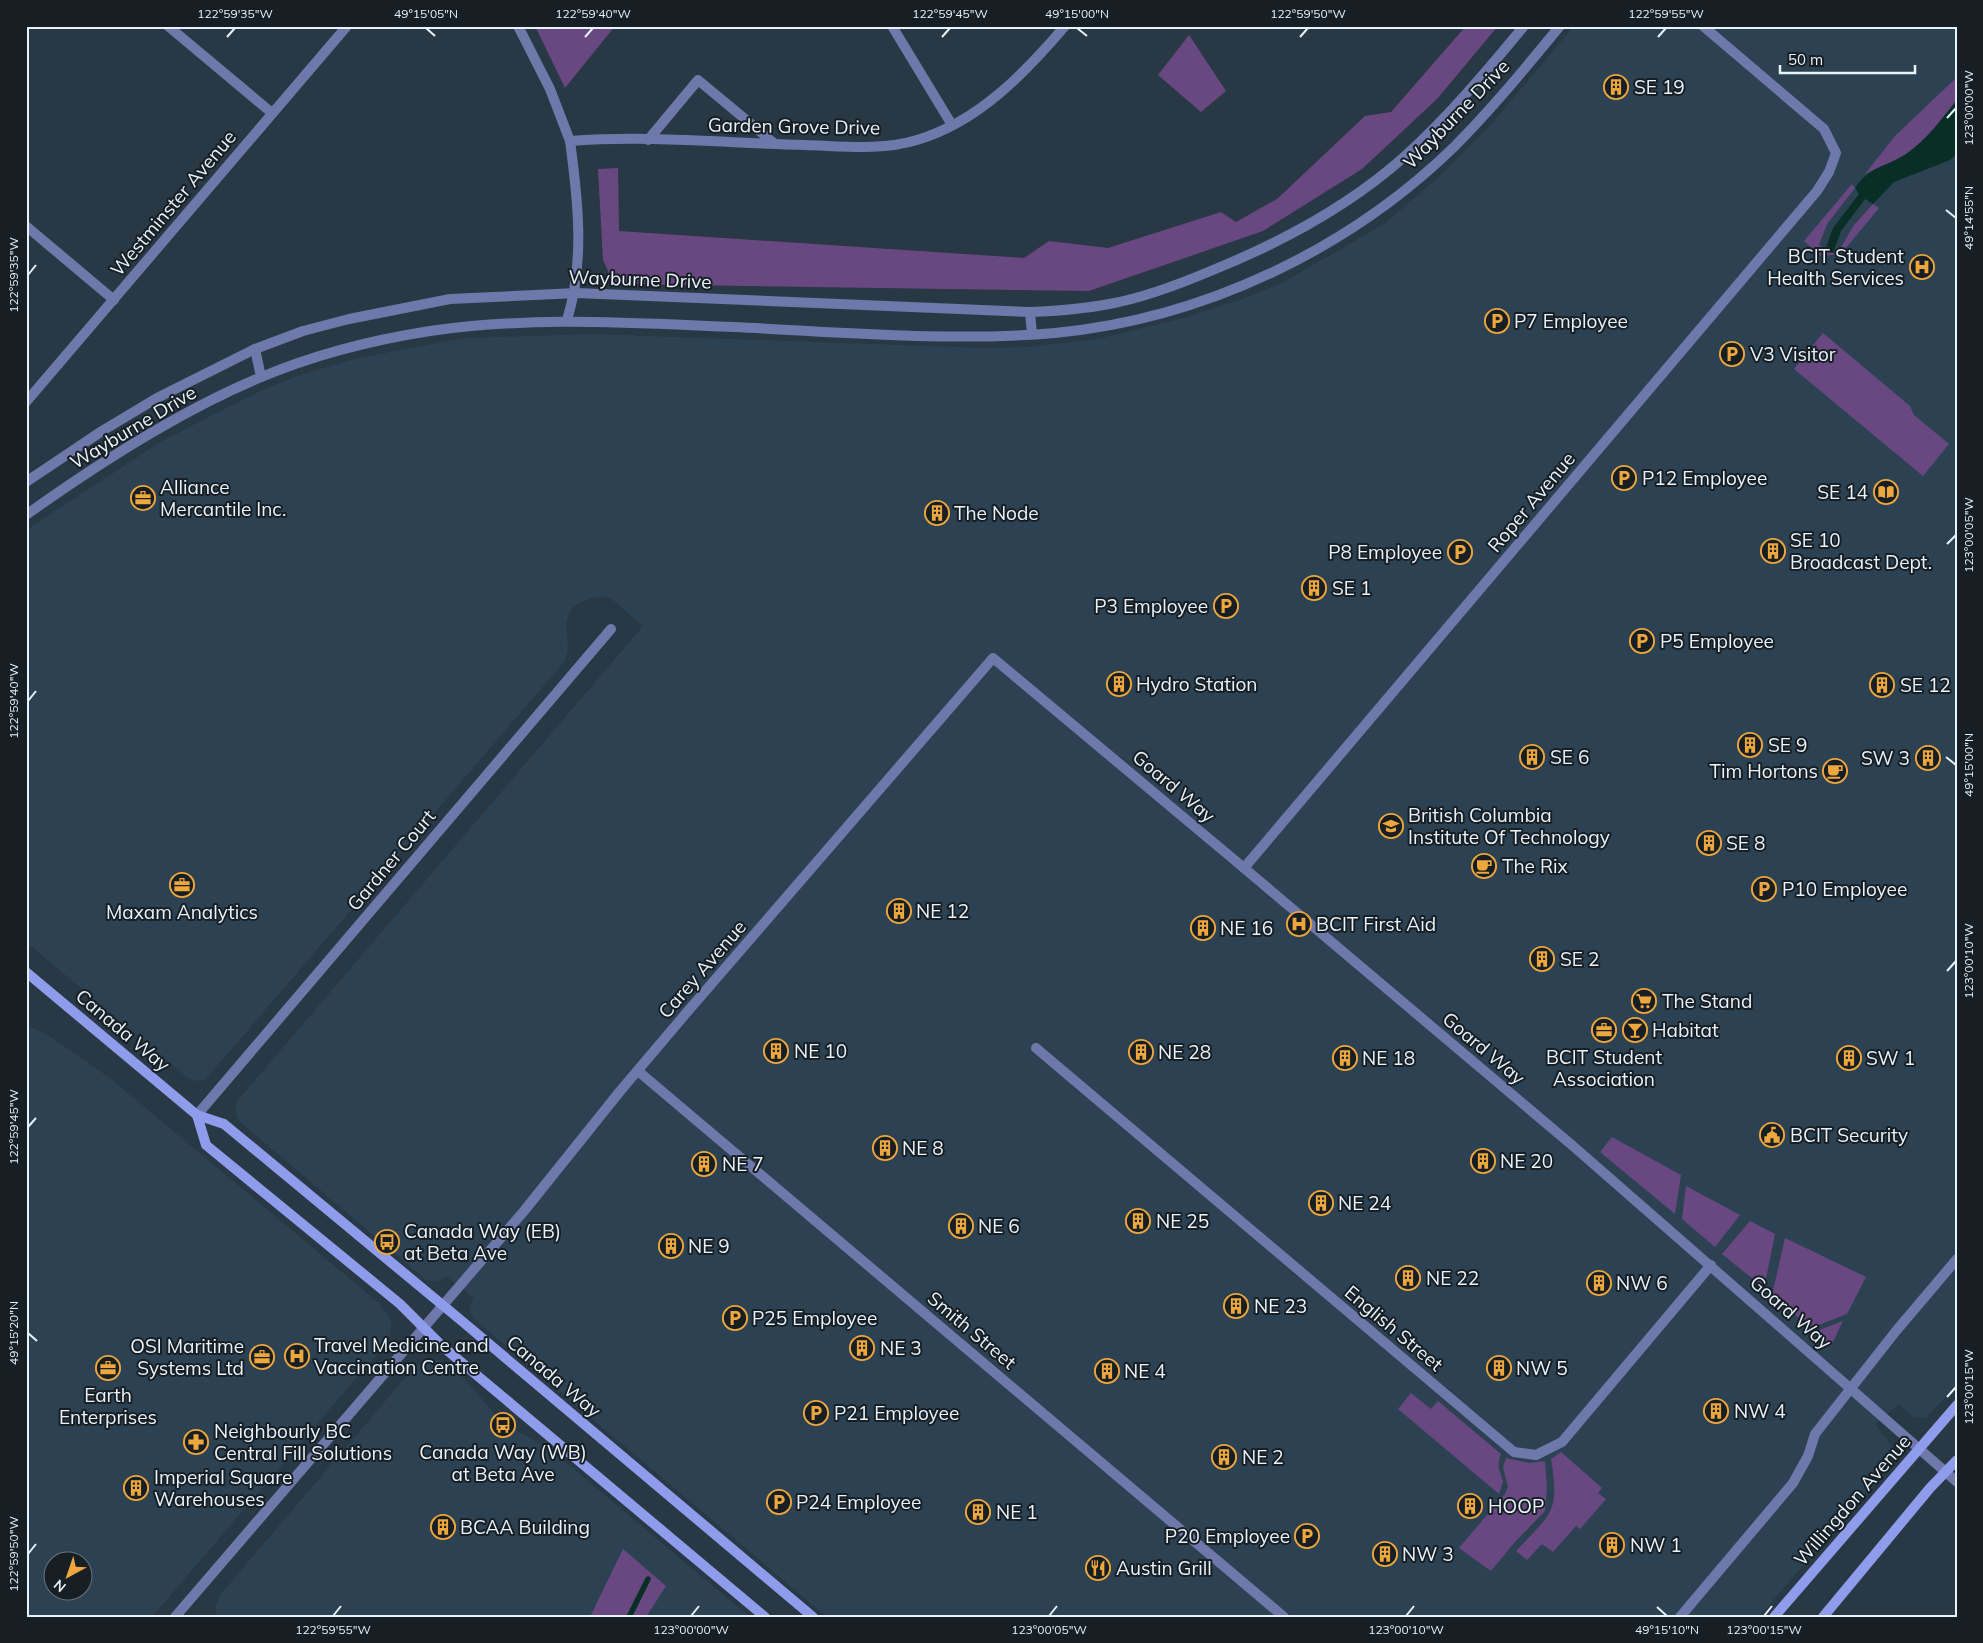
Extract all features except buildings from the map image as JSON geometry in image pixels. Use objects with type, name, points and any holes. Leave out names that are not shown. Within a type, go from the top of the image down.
[{"type":"main road","name":"Canada Way","points":[[26,972],[197,1115],[224,1124],[813,1617]]},
{"type":"main road","points":[[197,1115],[206,1145],[393,1298],[423,1327],[765,1617]]},
{"type":"main road","name":"Willingdon Avenue","points":[[1774,1617],[1957,1405]]},
{"type":"main road","points":[[1823,1617],[1957,1460]]},
{"type":"street","points":[[168,26],[272,113]]},
{"type":"street","name":"Westminster Avenue","points":[[26,402],[347,26]]},
{"type":"street","points":[[518,26],[550,89],[570,140],[578,201],[576,293],[567,320]]},
{"type":"street","points":[[892,26],[952,125]]},
{"type":"street","name":"Garden Grove Drive","points":[[570,140],[648,140],[872,147],[918,140],[952,125],[976,111],[1024,73],[1065,26]]},
{"type":"street","name":"Wayburne Drive","points":[[26,482],[102,431],[157,398],[256,349],[303,332],[392,309],[450,299],[576,293],[1030,312],[1064,311],[1111,304],[1184,283],[1265,248],[1315,221],[1381,176],[1439,124],[1476,84],[1524,26]]},
{"type":"street","name":"Wayburne Drive","points":[[26,515],[71,484],[197,408],[262,377],[336,351],[390,338],[490,325],[567,320],[892,334],[991,336],[1085,329],[1180,308],[1236,288],[1283,267],[1329,242],[1389,202],[1454,147],[1512,84],[1560,26]]},
{"type":"street","name":"Roper Avenue","points":[[1244,868],[1817,191],[1829,172],[1836,153],[1824,129],[1703,26]]},
{"type":"street","points":[[648,140],[698,80],[776,144]]},
{"type":"street","points":[[26,226],[114,300]]},
{"type":"street","points":[[1030,312],[1032,334]]},
{"type":"street","points":[[256,349],[262,377]]},
{"type":"street","name":"Gardner Court","points":[[197,1115],[611,628]]},
{"type":"street","name":"Goard Way","points":[[993,658],[1244,868],[1710,1265],[1957,1482]]},
{"type":"street","name":"Carey Avenue","points":[[178,1616],[524,1211],[638,1070],[993,658]]},
{"type":"street","name":"English Street","points":[[1036,1048],[1514,1452],[1536,1455],[1562,1442],[1710,1265]]},
{"type":"street","name":"Smith Street","points":[[638,1070],[1284,1617]]},
{"type":"street","points":[[1680,1617],[1794,1483],[1808,1456],[1815,1434],[1957,1259]]},
{"type":"shaded area","points":[[535,26],[615,26],[565,88]]},
{"type":"shaded area","points":[[1466,26],[1498,26],[1437,99],[1362,169],[1263,231],[1089,291],[614,284],[603,260],[598,169],[618,168],[619,231],[1024,258],[1049,241],[1108,248],[1221,212],[1236,222],[1277,199],[1365,116],[1391,112]]},
{"type":"shaded area","name":"British Columbia Institute Of Technology","points":[[1574,26],[1957,26],[1957,1385],[1926,1418],[1913,1417],[1899,1404],[1875,1424],[1892,1446],[1893,1456],[1890,1464],[1759,1617],[827,1617],[474,1319],[469,1308],[474,1298],[447,1277],[436,1282],[426,1280],[239,1121],[235,1110],[238,1100],[643,626],[609,597],[592,598],[579,603],[571,609],[566,622],[568,648],[565,661],[205,1080],[196,1081],[188,1078],[26,942],[26,530],[162,441],[260,391],[303,374],[358,358],[464,338],[592,334],[983,348],[1028,347],[1097,339],[1183,318],[1237,301],[1280,284],[1384,224],[1440,176],[1489,127]]},
{"type":"shaded area","points":[[1189,35],[1226,91],[1201,112],[1158,75]]},
{"type":"shaded area","points":[[1957,77],[1957,100],[1928,136],[1905,155],[1865,174],[1895,136]]},
{"type":"shaded area","points":[[1957,100],[1957,153],[1950,160],[1894,182],[1873,204],[1865,199],[1841,231],[1833,253],[1825,251],[1833,228],[1859,194],[1855,188],[1861,180],[1873,171],[1898,159],[1914,148]]},
{"type":"shaded area","points":[[1852,184],[1855,188],[1827,224],[1819,245],[1833,253],[1840,249],[1854,225],[1873,204],[1879,208],[1841,254],[1821,256],[1804,241]]},
{"type":"shaded area","points":[[1823,333],[1910,406],[1914,415],[1949,444],[1923,476],[1794,369]]},
{"type":"shaded area","points":[[26,1025],[48,1035],[110,1078],[380,1304],[391,1320],[391,1332],[388,1341],[152,1617],[26,1617]]},
{"type":"shaded area","points":[[1612,1137],[1681,1175],[1675,1214],[1600,1152]]},
{"type":"shaded area","points":[[1686,1186],[1740,1215],[1715,1247],[1682,1219]]},
{"type":"shaded area","points":[[1750,1221],[1775,1234],[1764,1288],[1722,1254]]},
{"type":"shaded area","points":[[1785,1238],[1866,1277],[1847,1314],[1811,1328],[1772,1295]]},
{"type":"shaded area","points":[[1843,1321],[1831,1346],[1814,1332]]},
{"type":"shaded area","points":[[436,1359],[451,1364],[495,1414],[521,1433],[550,1449],[750,1617],[216,1617],[216,1606],[220,1595],[410,1372],[419,1364]]},
{"type":"shaded area","points":[[1411,1393],[1431,1409],[1438,1401],[1501,1454],[1499,1465],[1503,1482],[1499,1494],[1398,1409]]},
{"type":"shaded area","points":[[1561,1452],[1602,1488],[1598,1493],[1606,1499],[1580,1529],[1576,1526],[1553,1552],[1542,1544],[1527,1560],[1516,1551],[1545,1520],[1550,1511],[1554,1491],[1551,1459]]},
{"type":"shaded area","points":[[1506,1458],[1530,1463],[1545,1461],[1547,1487],[1545,1511],[1514,1543],[1491,1571],[1459,1548],[1505,1494],[1508,1487],[1503,1467]]},
{"type":"shaded area","points":[[623,1549],[666,1586],[646,1617],[590,1617]]},
{"type":"waterway","points":[[629,1617],[648,1579]]},
{"type":"place","name":"SE 19","points":[[1616,87]]},
{"type":"place","name":"BCIT Student Health Services","points":[[1922,267]]},
{"type":"place","name":"P7 Employee","points":[[1497,321]]},
{"type":"place","name":"V3 Visitor","points":[[1732,354]]},
{"type":"place","name":"P12 Employee","points":[[1624,478]]},
{"type":"place","name":"SE 14","points":[[1886,492]]},
{"type":"place","name":"Alliance Mercantile Inc.","points":[[143,498]]},
{"type":"place","name":"The Node","points":[[937,513]]},
{"type":"place","name":"SE 10 Broadcast Dept.","points":[[1773,551]]},
{"type":"place","name":"P8 Employee","points":[[1460,552]]},
{"type":"place","name":"SE 1","points":[[1314,588]]},
{"type":"place","name":"P3 Employee","points":[[1226,606]]},
{"type":"place","name":"P5 Employee","points":[[1642,641]]},
{"type":"place","name":"Hydro Station","points":[[1119,684]]},
{"type":"place","name":"SE 12","points":[[1882,685]]},
{"type":"place","name":"SE 9","points":[[1750,745]]},
{"type":"place","name":"SE 6","points":[[1532,757]]},
{"type":"place","name":"SW 3","points":[[1928,758]]},
{"type":"place","name":"Tim Hortons","points":[[1835,771]]},
{"type":"place","name":"British Columbia Institute Of Technology","points":[[1391,826]]},
{"type":"place","name":"SE 8","points":[[1709,843]]},
{"type":"place","name":"The Rix","points":[[1484,866]]},
{"type":"place","name":"Maxam Analytics","points":[[182,885]]},
{"type":"place","name":"P10 Employee","points":[[1764,889]]},
{"type":"place","name":"NE 12","points":[[899,911]]},
{"type":"place","name":"BCIT First Aid","points":[[1299,924]]},
{"type":"place","name":"NE 16","points":[[1203,928]]},
{"type":"place","name":"SE 2","points":[[1542,959]]},
{"type":"place","name":"The Stand","points":[[1644,1001]]},
{"type":"place","name":"BCIT Student Association","points":[[1604,1030]]},
{"type":"place","name":"Habitat","points":[[1635,1030]]},
{"type":"place","name":"NE 10","points":[[776,1051]]},
{"type":"place","name":"NE 28","points":[[1141,1052]]},
{"type":"place","name":"NE 18","points":[[1345,1058]]},
{"type":"place","name":"SW 1","points":[[1849,1058]]},
{"type":"place","name":"BCIT Security","points":[[1772,1135]]},
{"type":"place","name":"NE 8","points":[[885,1148]]},
{"type":"place","name":"NE 20","points":[[1483,1161]]},
{"type":"place","name":"NE 7","points":[[704,1164]]},
{"type":"place","name":"NE 24","points":[[1321,1203]]},
{"type":"place","name":"NE 25","points":[[1138,1221]]},
{"type":"place","name":"NE 6","points":[[961,1226]]},
{"type":"place","name":"Canada Way (EB) at Beta Ave","points":[[387,1242]]},
{"type":"place","name":"NE 9","points":[[671,1246]]},
{"type":"place","name":"NE 22","points":[[1408,1278]]},
{"type":"place","name":"NW 6","points":[[1599,1283]]},
{"type":"place","name":"NE 23","points":[[1236,1306]]},
{"type":"place","name":"P25 Employee","points":[[735,1318]]},
{"type":"place","name":"NE 3","points":[[862,1348]]},
{"type":"place","name":"Travel Medicine and Vaccination Centre","points":[[297,1356]]},
{"type":"place","name":"OSI Maritime Systems Ltd","points":[[262,1357]]},
{"type":"place","name":"Earth Enterprises","points":[[108,1368]]},
{"type":"place","name":"NW 5","points":[[1499,1368]]},
{"type":"place","name":"NE 4","points":[[1107,1371]]},
{"type":"place","name":"NW 4","points":[[1716,1411]]},
{"type":"place","name":"P21 Employee","points":[[816,1413]]},
{"type":"place","name":"Canada Way (WB) at Beta Ave","points":[[503,1425]]},
{"type":"place","name":"Neighbourly BC Central Fill Solutions","points":[[196,1442]]},
{"type":"place","name":"NE 2","points":[[1224,1457]]},
{"type":"place","name":"Imperial Square Warehouses","points":[[136,1488]]},
{"type":"place","name":"P24 Employee","points":[[779,1502]]},
{"type":"place","name":"HOOP","points":[[1470,1506]]},
{"type":"place","name":"NE 1","points":[[978,1512]]},
{"type":"place","name":"BCAA Building","points":[[443,1527]]},
{"type":"place","name":"P20 Employee","points":[[1307,1536]]},
{"type":"place","name":"NW 1","points":[[1612,1545]]},
{"type":"place","name":"NW 3","points":[[1385,1554]]},
{"type":"place","name":"Austin Grill","points":[[1098,1568]]}]
